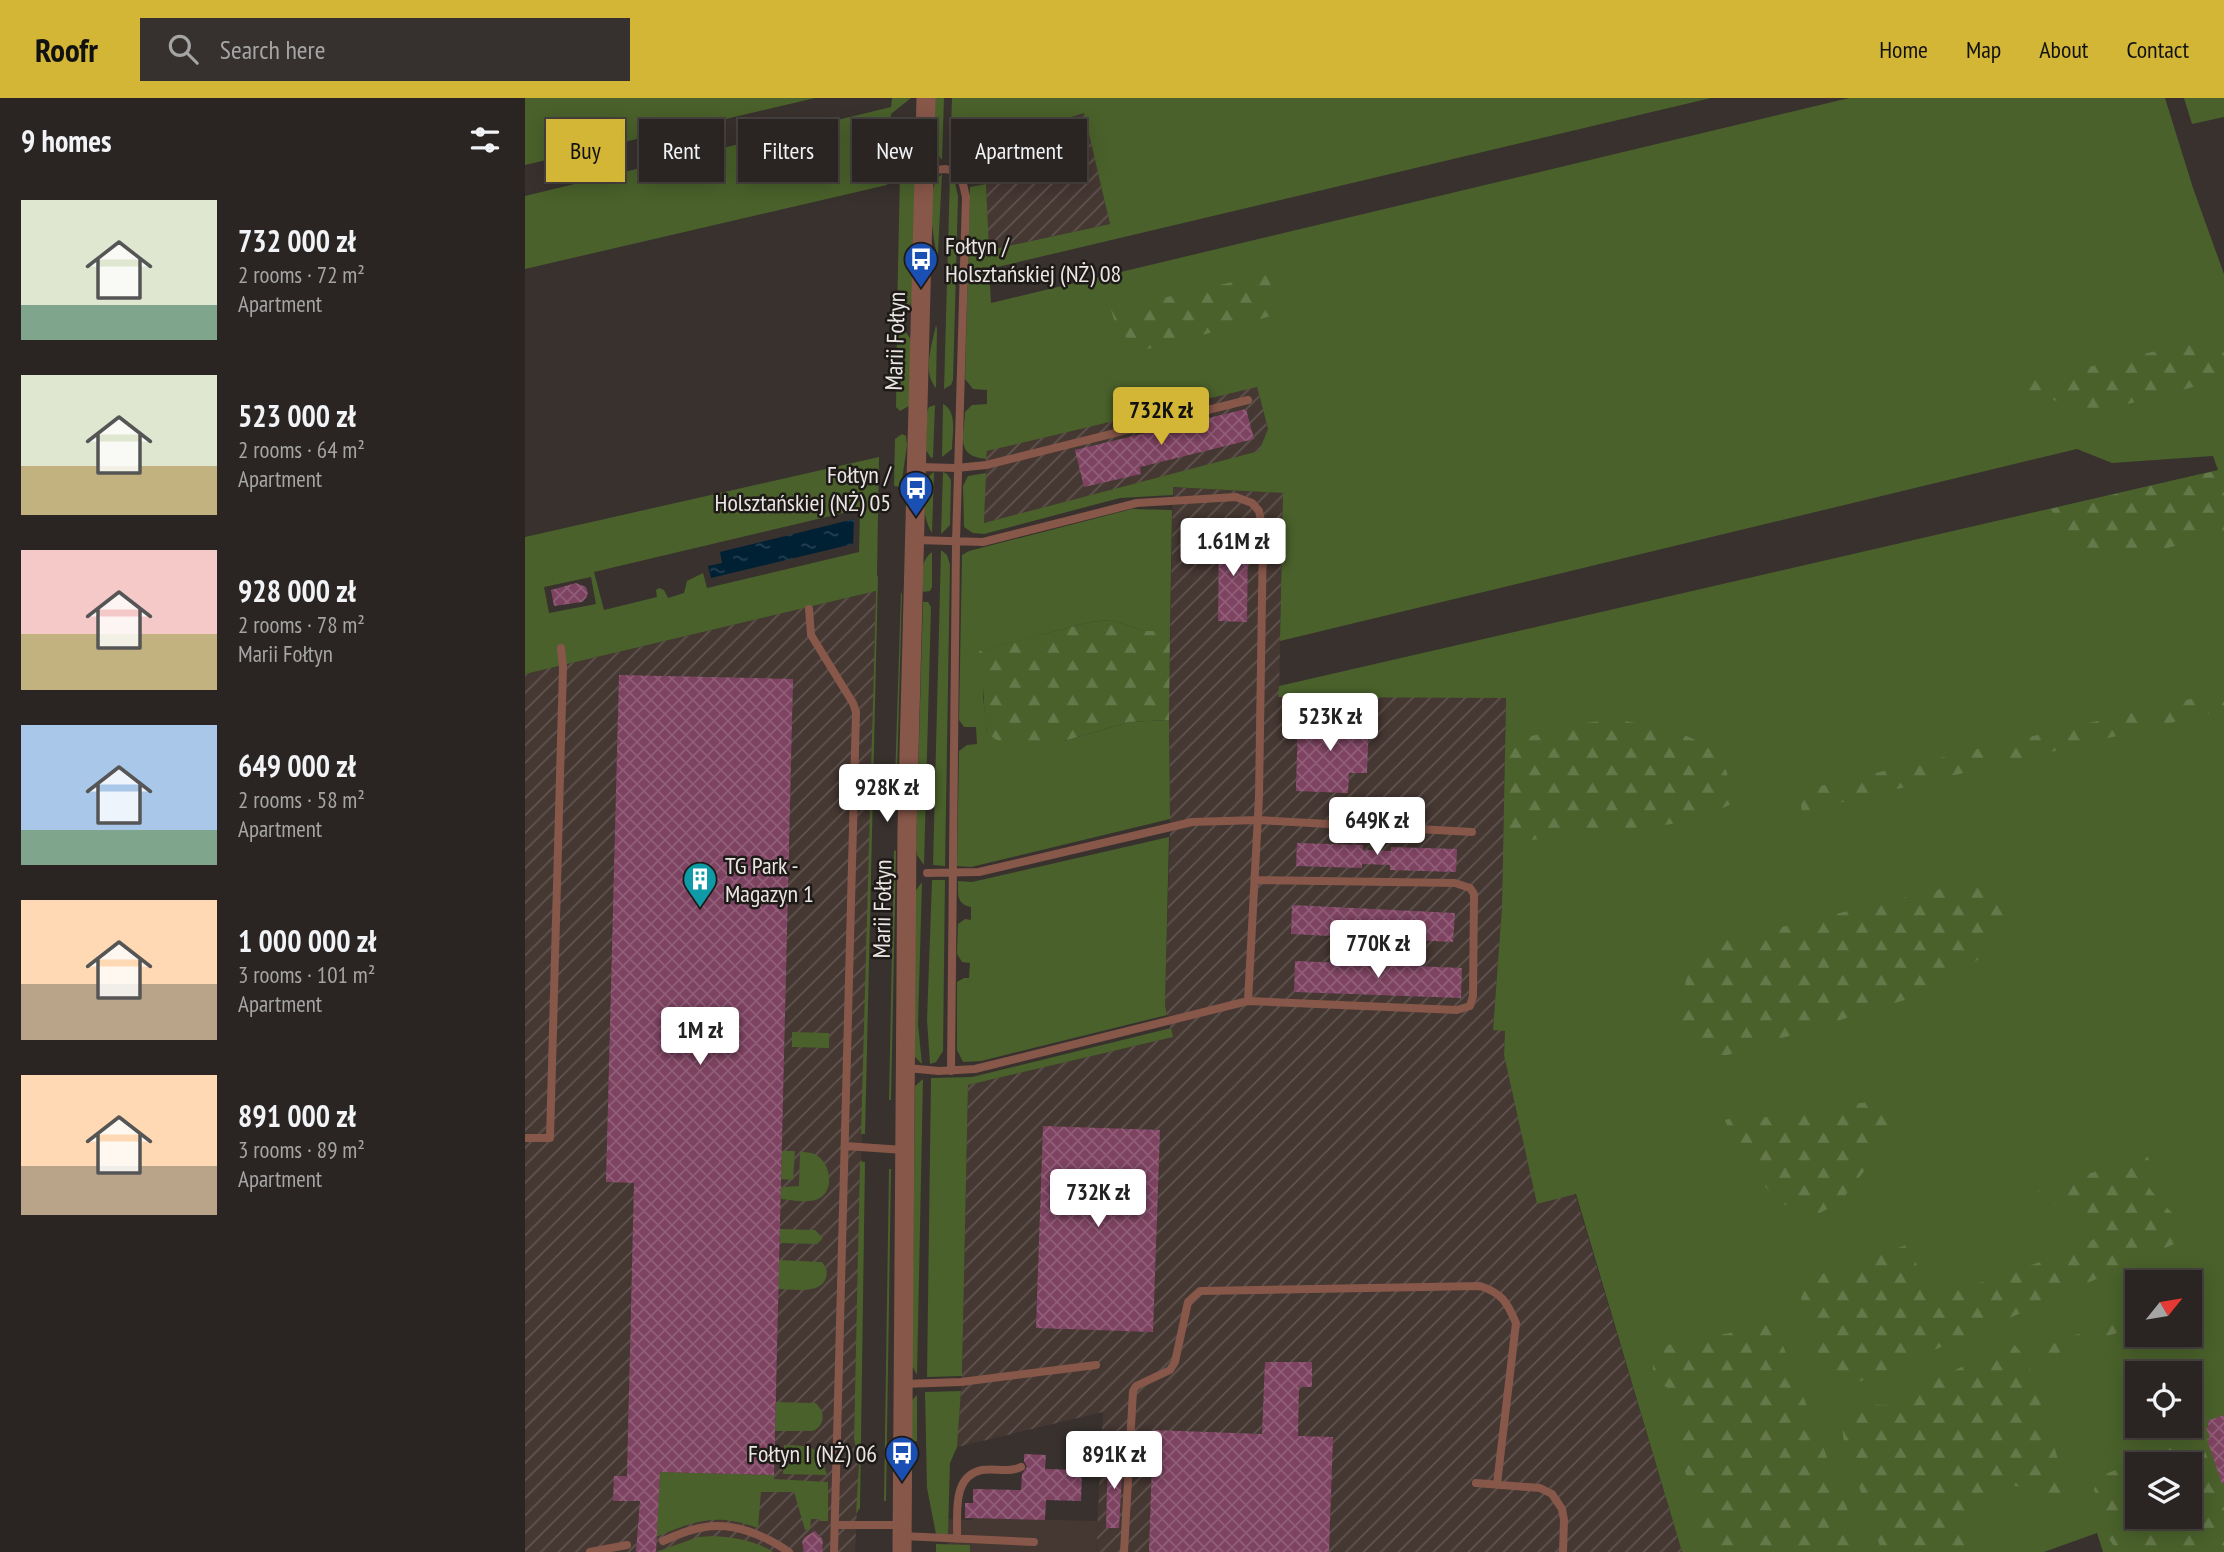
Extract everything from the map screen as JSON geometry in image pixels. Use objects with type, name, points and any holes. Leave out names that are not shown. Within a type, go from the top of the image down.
[{"type":"street","name":"Marii Fołtyn","points":[[925,119],[926,98]]},
{"type":"street","name":"Marii Fołtyn","points":[[902,1538],[907,830],[924,182]]},
{"type":"lane","points":[[937,170],[957,172],[966,197],[957,468],[951,1071]]},
{"type":"lane","points":[[916,467],[957,468],[986,465],[1248,400]]},
{"type":"lane","points":[[916,540],[983,542],[1137,503],[1236,497],[1252,503],[1259,511],[1263,531],[1258,820],[1248,1001]]},
{"type":"lane","points":[[809,609],[811,635],[856,709],[834,1552]]},
{"type":"lane","points":[[525,1138],[550,1139],[563,667],[561,648]]},
{"type":"lane","points":[[927,873],[979,872],[1192,822],[1258,820],[1472,832]]},
{"type":"lane","points":[[904,1068],[951,1071],[975,1069],[1248,1001],[1457,1010],[1470,1006],[1473,996],[1474,894],[1470,888],[1455,883],[1255,880]]},
{"type":"lane","points":[[845,1146],[904,1150]]},
{"type":"lane","points":[[1124,1552],[1133,1391],[1136,1386],[1171,1370],[1188,1303],[1200,1292],[1479,1286],[1495,1290],[1508,1304],[1516,1324],[1497,1485]]},
{"type":"lane","points":[[903,1384],[961,1382],[1096,1366]]},
{"type":"lane","points":[[957,1539],[958,1494],[961,1485],[981,1470],[1012,1470],[1021,1467]]},
{"type":"lane","points":[[1476,1483],[1540,1488],[1552,1493],[1562,1509],[1563,1552]]},
{"type":"lane","points":[[663,1541],[693,1529],[715,1525],[762,1536],[789,1552]]},
{"type":"lane","points":[[835,1525],[902,1538],[1034,1542]]},
{"type":"lane","points":[[590,1552],[627,1545]]},
{"type":"shaded area","points":[[1084,113],[1085,119],[1065,119]]},
{"type":"shaded area","points":[[1087,126],[1110,224],[988,250],[985,182],[1087,182]]},
{"type":"shaded area","points":[[1257,386],[1268,430],[1260,451],[984,523],[986,451]]},
{"type":"shaded area","points":[[1173,487],[1283,493],[1279,697],[1506,697],[1502,906],[1493,1030],[1505,1030],[1504,1055],[1537,1203],[1575,1194],[1682,1552],[1096,1552],[1103,1412],[957,1447],[962,1376],[968,1085],[1172,1037],[1165,1005],[1170,827],[1169,697]]},
{"type":"shaded area","points":[[876,591],[854,1439],[859,1461],[855,1552],[525,1552],[525,674]]},
{"type":"shaded area","points":[[948,1519],[1098,1521],[1096,1552],[948,1552]]},
{"type":"green space","points":[[525,98],[815,98],[724,119],[639,119],[639,146],[637,139],[625,142],[625,119],[546,119],[546,160],[525,165]]},
{"type":"green space","points":[[892,98],[911,98],[891,114],[891,119],[852,119],[852,182],[887,182],[887,185],[525,269],[525,196],[583,182],[625,182],[625,172],[639,168],[639,182],[724,182],[724,148],[738,144],[738,182],[838,182],[838,120],[891,107]]},
{"type":"green space","points":[[934,98],[944,98],[942,160],[937,154],[937,119],[934,119]]},
{"type":"green space","points":[[952,98],[1711,98],[989,269],[991,303],[1849,98],[2165,98],[2224,274],[2224,1552],[2103,1552],[2097,1533],[2044,1552],[1682,1552],[1576,1194],[1537,1204],[1504,1055],[1505,1031],[1493,1030],[1502,906],[1506,698],[1278,697],[1279,686],[2218,470],[2213,456],[2112,463],[2077,449],[1280,641],[1283,493],[1173,487],[1173,495],[1120,498],[984,534],[973,533],[964,527],[963,486],[968,476],[986,473],[984,523],[1259,451],[1268,429],[1257,387],[987,451],[986,459],[976,457],[965,449],[965,412],[972,405],[987,404],[987,390],[973,389],[965,379],[970,187],[986,184],[989,250],[1110,224],[1084,113],[1065,119],[951,119]]},
{"type":"green space","points":[[2184,98],[2224,98],[2224,117],[2192,124]]},
{"type":"green space","points":[[942,174],[938,261],[931,215],[933,190]]},
{"type":"green space","points":[[950,175],[958,196],[953,380],[951,385],[944,389]]},
{"type":"green space","points":[[900,182],[915,182],[912,298],[910,306],[897,316]]},
{"type":"green space","points":[[1267,274],[1277,304],[1271,316],[1159,347],[1140,350],[1117,329],[1111,310]]},
{"type":"green space","points":[[936,325],[937,329],[936,388],[929,366]]},
{"type":"green space","points":[[897,331],[906,332],[911,340],[909,406],[900,411],[896,407]]},
{"type":"green space","points":[[2216,337],[2224,350],[2224,372],[2210,382],[2158,397],[2105,409],[2073,407],[2012,385]]},
{"type":"green space","points":[[943,404],[951,412],[953,430],[952,449],[942,457]]},
{"type":"green space","points":[[935,405],[931,458],[926,450],[927,412],[929,407]]},
{"type":"green space","points":[[902,434],[906,436],[907,445],[901,487],[894,486],[895,439]]},
{"type":"green space","points":[[879,457],[865,1134],[861,1134],[876,591],[525,674],[525,537]],"holes":[[[860,509],[859,552],[707,588],[703,573],[687,581],[684,593],[668,598],[664,590],[659,588],[656,590],[657,597],[604,610],[594,572]],[[591,577],[596,604],[549,613],[544,587]]]},
{"type":"green space","points":[[2224,469],[2224,531],[2168,548],[2106,553],[2070,546],[2051,509]]},
{"type":"green space","points":[[934,472],[932,533],[926,519],[924,492],[929,477]]},
{"type":"green space","points":[[943,472],[951,480],[950,525],[941,534]]},
{"type":"green space","points":[[1132,509],[1172,510],[1170,631],[1144,631],[1111,620],[1090,622],[980,651],[984,672],[983,697],[987,733],[1064,741],[1129,722],[1169,720],[1170,819],[971,867],[957,866],[959,751],[967,745],[977,744],[976,727],[964,727],[959,720],[962,555]]},
{"type":"green space","points":[[941,550],[947,555],[950,565],[945,866],[933,865]]},
{"type":"green space","points":[[932,552],[932,587],[930,591],[923,592],[923,565]]},
{"type":"green space","points":[[901,592],[896,811],[894,811]]},
{"type":"green space","points":[[923,602],[928,602],[931,607],[924,865],[917,855],[916,847]]},
{"type":"green space","points":[[1111,620],[1144,631],[1170,631],[1169,720],[1129,722],[1064,741],[1030,747],[1005,746],[987,733],[979,651],[1090,622]]},
{"type":"green space","points":[[2224,691],[2224,710],[1802,812],[1799,791]]},
{"type":"green space","points":[[1620,720],[1672,730],[1708,745],[1727,772],[1731,804],[1701,819],[1504,843],[1506,742],[1591,722]]},
{"type":"green space","points":[[1169,837],[1165,1005],[1167,1015],[981,1061],[963,1062],[957,1050],[957,982],[969,978],[970,963],[962,962],[957,954],[958,924],[965,919],[971,920],[971,907],[960,901],[958,881],[972,882]]},
{"type":"green space","points":[[894,850],[896,851],[889,1100]]},
{"type":"green space","points":[[1986,878],[2005,900],[2004,919],[1992,948],[1943,988],[1728,1055],[1706,1056],[1684,1034],[1680,1009],[1687,976],[1718,942]]},
{"type":"green space","points":[[932,880],[945,880],[943,1051],[936,1062],[930,1064],[927,1020]]},
{"type":"green space","points":[[922,882],[918,1024],[922,1064],[914,1056],[914,893]]},
{"type":"green space","points":[[1171,1028],[1173,1037],[968,1085],[962,1376],[927,1377],[931,1078],[972,1077]]},
{"type":"green space","points":[[792,1032],[829,1033],[829,1048],[792,1047]]},
{"type":"green space","points":[[923,1079],[917,1375],[912,1366],[915,1086]]},
{"type":"green space","points":[[1881,1100],[1894,1102],[1893,1126],[1878,1153],[1841,1201],[1815,1216],[1787,1206],[1765,1186],[1741,1155],[1725,1120],[1742,1115],[1753,1119]]},
{"type":"green space","points":[[782,1151],[795,1151],[793,1180],[781,1179]]},
{"type":"green space","points":[[800,1152],[814,1154],[825,1163],[829,1176],[828,1188],[825,1194],[812,1201],[781,1199],[781,1187],[799,1186]]},
{"type":"green space","points":[[2128,1155],[2148,1157],[2152,1171],[2145,1180],[2175,1216],[2183,1232],[2174,1244],[1854,1384],[1835,1378],[1819,1354],[1806,1321],[1801,1298],[1810,1278],[1906,1245],[1935,1298],[2078,1249],[2097,1237],[2094,1220],[2080,1207],[2052,1203],[2038,1191],[2094,1172]]},
{"type":"green space","points":[[860,1161],[865,1162],[860,1508],[856,1514],[859,1461],[854,1439]]},
{"type":"green space","points":[[889,1169],[891,1169],[884,1501]]},
{"type":"green space","points":[[780,1229],[815,1230],[823,1238],[817,1244],[780,1243]]},
{"type":"green space","points":[[779,1260],[822,1262],[827,1273],[826,1278],[818,1287],[812,1289],[778,1289]]},
{"type":"green space","points":[[2125,1316],[2125,1330],[2049,1356],[2045,1347]]},
{"type":"green space","points":[[1774,1325],[1778,1333],[1862,1552],[1708,1552],[1676,1440],[1673,1391],[1654,1376],[1654,1352],[1667,1345]]},
{"type":"green space","points":[[2013,1343],[2031,1371],[2068,1492],[2055,1497],[2012,1485],[1989,1497],[1966,1518],[1977,1552],[1882,1552],[1844,1444],[1842,1423],[1847,1411],[1862,1404],[1886,1405]]},
{"type":"green space","points":[[961,1391],[957,1447],[950,1463],[948,1534],[936,1534],[927,1488],[925,1392]]},
{"type":"green space","points":[[917,1395],[917,1441],[911,1441],[912,1400]]},
{"type":"green space","points":[[776,1402],[815,1403],[821,1409],[822,1421],[813,1431],[775,1431]]},
{"type":"green space","points":[[2185,1442],[2203,1445],[2214,1477],[2224,1474],[2224,1552],[2118,1552],[2107,1536],[2094,1489],[2103,1475],[2125,1466],[2125,1529],[2202,1529],[2202,1452],[2160,1452]]},
{"type":"green space","points":[[784,1445],[814,1449],[821,1458],[827,1475],[783,1474]]},
{"type":"green space","points":[[660,1472],[774,1475],[774,1479],[828,1482],[828,1521],[811,1519],[810,1529],[805,1530],[794,1492],[761,1492],[758,1528],[730,1521],[706,1521],[683,1526],[656,1537]]},
{"type":"green space","points":[[698,1537],[745,1540],[773,1552],[656,1552]]},
{"type":"green space","points":[[936,1544],[970,1545],[970,1552],[936,1552]]},
{"type":"water","points":[[854,519],[853,544],[711,578],[708,566],[722,563],[720,552]]},
{"type":"building","points":[[1246,409],[1254,439],[1140,467],[1141,474],[1084,487],[1075,450]]},
{"type":"building","points":[[1219,534],[1248,534],[1247,622],[1218,621]]},
{"type":"building","points":[[576,583],[586,587],[586,598],[582,602],[554,606],[551,590]]},
{"type":"building","name":"TG Park - Magazyn 1","points":[[619,675],[793,679],[774,1475],[660,1472],[656,1552],[636,1552],[640,1501],[613,1501],[614,1476],[627,1476],[634,1183],[606,1182]]},
{"type":"building","points":[[1298,716],[1369,719],[1367,773],[1349,773],[1348,793],[1296,791]]},
{"type":"building","points":[[1297,843],[1363,845],[1363,850],[1391,851],[1391,847],[1457,849],[1456,872],[1390,870],[1390,865],[1362,864],[1362,868],[1296,866]]},
{"type":"building","points":[[1292,905],[1455,913],[1453,942],[1291,934]]},
{"type":"building","points":[[1295,961],[1462,968],[1461,998],[1294,992]]},
{"type":"building","points":[[1043,1126],[1160,1130],[1153,1332],[1036,1328]]},
{"type":"building","points":[[1265,1362],[1312,1362],[1312,1387],[1299,1387],[1298,1436],[1333,1437],[1329,1552],[1149,1552],[1153,1430],[1262,1434]]},
{"type":"building","points":[[2224,1415],[2222,1484],[2206,1428],[2209,1427],[2207,1421]]},
{"type":"building","points":[[1024,1454],[1046,1455],[1045,1469],[1082,1470],[1081,1501],[1046,1500],[1045,1520],[965,1518],[965,1503],[973,1503],[973,1489],[1021,1490],[1022,1474],[1027,1467]]},
{"type":"building","points":[[1108,1455],[1123,1456],[1119,1528],[1106,1528]]},
{"type":"building","points":[[815,1531],[823,1540],[822,1552],[804,1552],[802,1542]]},
{"type":"place","name":"Fołtyn / Holsztańskiej (NŻ) 08","points":[[921,289]]},
{"type":"place","name":"Fołtyn / Holsztańskiej (NŻ) 05","points":[[916,518]]},
{"type":"place","name":"TG Park - Magazyn 1","points":[[700,909]]},
{"type":"place","name":"Fołtyn I (NŻ) 06","points":[[902,1483]]}]
